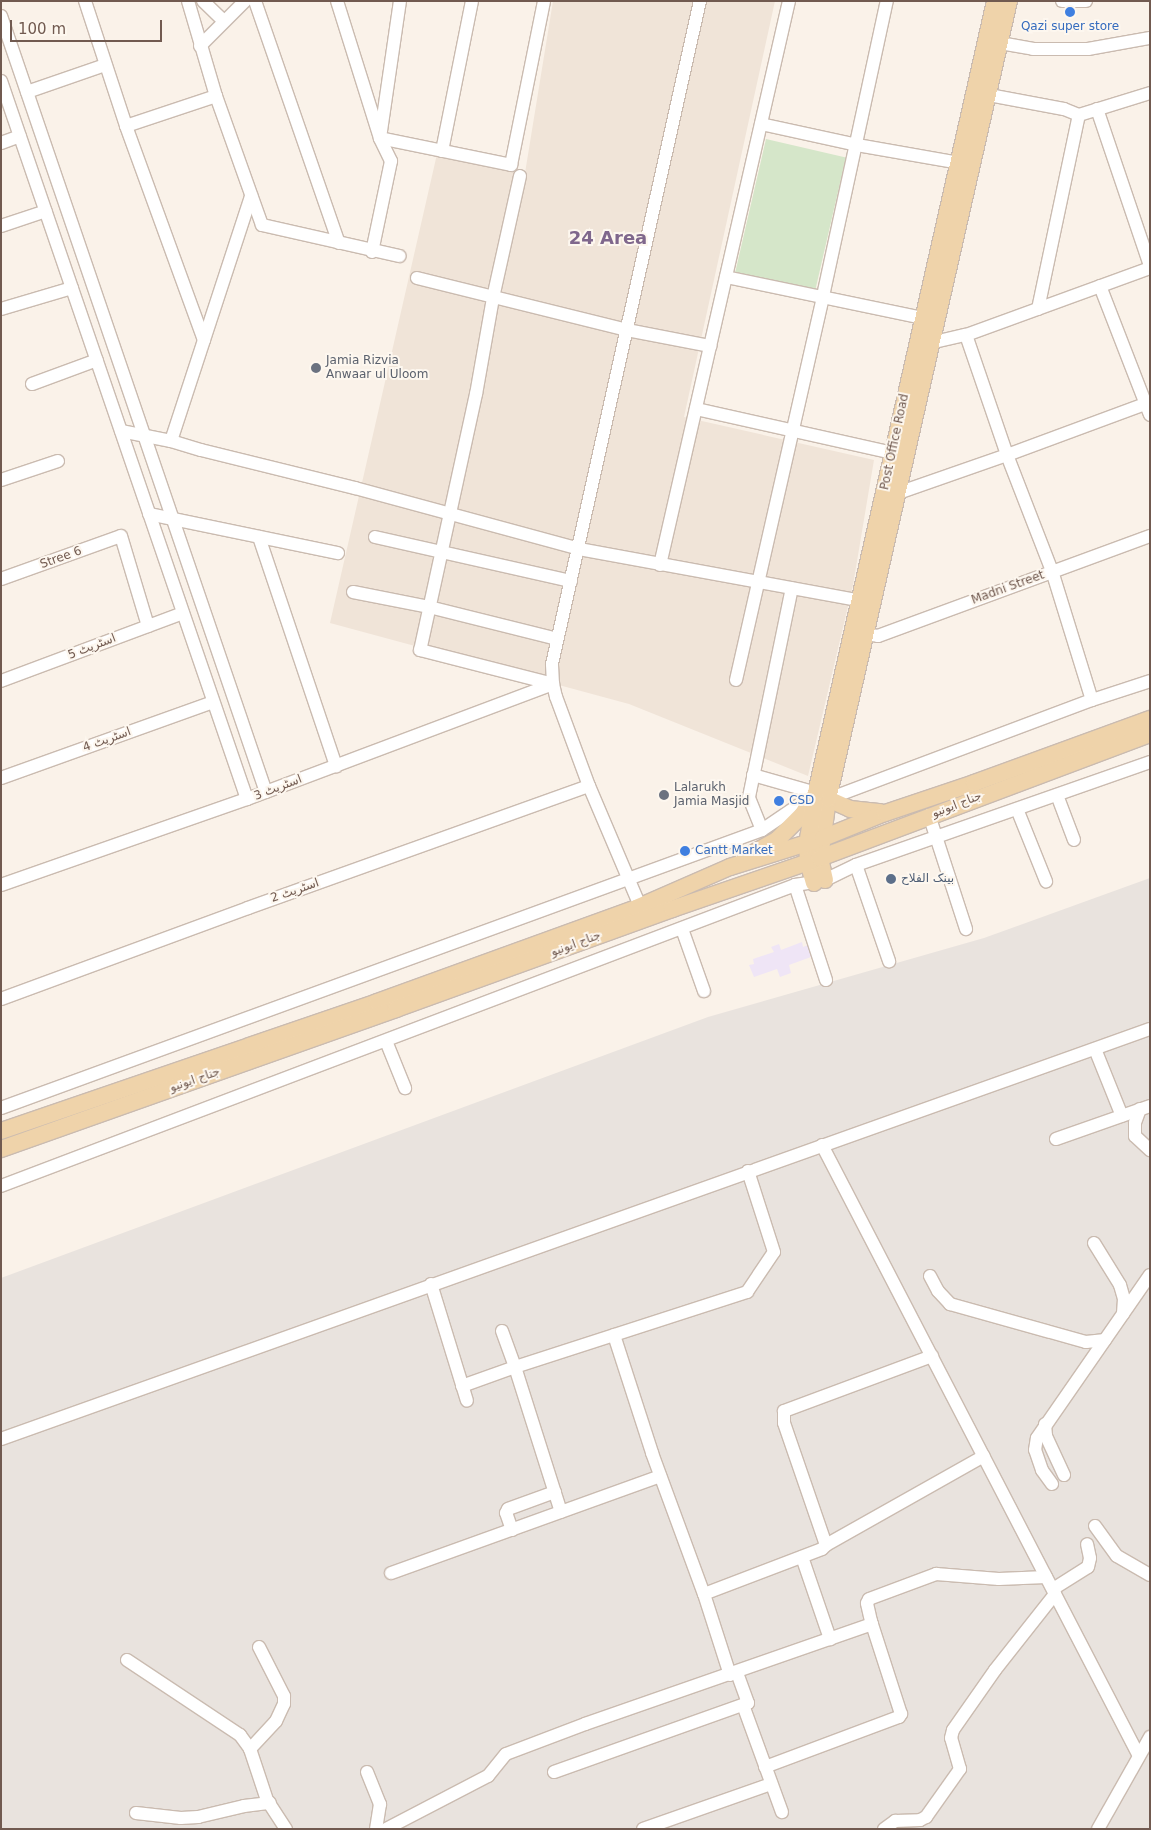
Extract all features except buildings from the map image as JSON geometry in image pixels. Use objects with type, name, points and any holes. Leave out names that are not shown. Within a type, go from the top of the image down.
[{"type":"main road","name":"Post Office Road","points":[[859,633],[858,600],[893,453],[924,342],[966,156],[995,1]]},
{"type":"main road","name":"Post Office Road","points":[[826,878],[814,860],[807,844],[822,796],[859,633],[898,494],[924,342],[923,318],[966,156],[989,95],[1009,1]]},
{"type":"main road","name":"جناح ایونیو","points":[[1,1132],[377,1002],[640,906],[730,867],[807,844],[884,813],[974,783],[1150,719]]},
{"type":"main road","name":"جناح ایونیو","points":[[1,1149],[814,860],[929,815],[1150,734]]},
{"type":"main road","name":"Post Office Road","points":[[814,860],[822,838],[822,796]]},
{"type":"main road","points":[[730,867],[777,840],[822,796],[850,809],[884,813]]},
{"type":"street","points":[[86,1],[126,126],[204,340]]},
{"type":"street","points":[[188,1],[216,96],[262,225]]},
{"type":"street","points":[[203,1],[224,21]]},
{"type":"street","points":[[200,46],[245,1]]},
{"type":"street","points":[[255,1],[339,243]]},
{"type":"street","points":[[337,1],[380,138],[391,161],[372,252]]},
{"type":"street","points":[[380,138],[400,1]]},
{"type":"street","points":[[442,151],[472,1]]},
{"type":"street","points":[[380,138],[511,165],[544,1]]},
{"type":"street","points":[[640,906],[590,786],[553,684],[552,664],[700,1]]},
{"type":"street","points":[[660,565],[789,1]]},
{"type":"street","points":[[736,680],[824,296],[887,1]]},
{"type":"street","points":[[1062,1],[1086,1]]},
{"type":"street","points":[[1,16],[266,792]]},
{"type":"street","points":[[1000,43],[1032,49],[1088,49],[1150,38]]},
{"type":"street","points":[[27,92],[105,65]]},
{"type":"street","points":[[1,81],[247,799]]},
{"type":"street","points":[[989,95],[1064,109],[1079,115],[1150,93]]},
{"type":"street","points":[[126,126],[216,96]]},
{"type":"street","points":[[924,342],[966,335],[1150,267],[1097,109]]},
{"type":"street","points":[[1038,309],[1079,115]]},
{"type":"street","points":[[761,124],[857,145],[966,156]]},
{"type":"street","points":[[1,143],[20,136]]},
{"type":"street","points":[[520,176],[492,298],[476,394],[420,650],[553,684]]},
{"type":"street","points":[[172,441],[251,196]]},
{"type":"street","points":[[1,226],[46,211]]},
{"type":"street","points":[[244,221],[372,252],[400,256]]},
{"type":"street","points":[[726,277],[923,318]]},
{"type":"street","points":[[417,278],[627,330],[710,346]]},
{"type":"street","points":[[898,494],[1148,407],[1100,286]]},
{"type":"street","points":[[1,309],[72,288]]},
{"type":"street","points":[[966,335],[1008,455],[1052,571],[1092,700]]},
{"type":"street","points":[[32,384],[97,360]]},
{"type":"street","points":[[696,409],[893,453]]},
{"type":"street","points":[[121,431],[172,441],[450,513],[579,549],[858,600]]},
{"type":"street","points":[[1,480],[58,461]]},
{"type":"street","points":[[149,514],[338,553]]},
{"type":"street","name":"Stree 6","points":[[1,579],[121,536],[148,626]]},
{"type":"street","points":[[375,536],[571,581]]},
{"type":"street","name":"Madni Street","points":[[859,633],[878,636],[1150,536]]},
{"type":"street","points":[[259,537],[336,766]]},
{"type":"street","points":[[762,830],[749,797],[792,588]]},
{"type":"street","points":[[353,592],[430,607],[557,639]]},
{"type":"street","name":"اسٹریٹ 5","points":[[1,681],[183,613]]},
{"type":"street","points":[[1,1108],[762,830],[822,796],[1150,681]]},
{"type":"street","name":"اسٹریٹ 3","points":[[1,885],[247,799],[553,684]]},
{"type":"street","name":"اسٹریٹ 4","points":[[1,778],[213,702]]},
{"type":"street","points":[[1,1186],[795,885],[826,878],[856,865],[935,837],[1057,795],[1148,767]]},
{"type":"street","points":[[753,775],[822,796]]},
{"type":"street","name":"اسٹریٹ 2","points":[[1,999],[248,908],[590,786]]},
{"type":"street","points":[[1057,795],[1074,840]]},
{"type":"street","points":[[1018,809],[1046,881]]},
{"type":"street","points":[[929,815],[966,929]]},
{"type":"street","points":[[826,878],[858,843]]},
{"type":"street","points":[[856,865],[889,961]]},
{"type":"street","points":[[772,874],[778,893]]},
{"type":"street","points":[[795,885],[826,980]]},
{"type":"street","points":[[682,929],[704,991]]},
{"type":"street","points":[[1,1438],[1150,1029]]},
{"type":"street","points":[[386,1041],[405,1088]]},
{"type":"street","points":[[1095,1049],[1122,1116]]},
{"type":"street","points":[[1056,1139],[1145,1107]]},
{"type":"street","points":[[1145,1107],[1135,1136],[1150,1150]]},
{"type":"street","points":[[822,1145],[1139,1756]]},
{"type":"street","points":[[462,1386],[747,1292],[774,1252],[748,1172]]},
{"type":"street","points":[[1094,1243],[1120,1286],[1124,1299],[1123,1314]]},
{"type":"street","points":[[1052,1484],[1042,1470],[1035,1450],[1037,1438],[1150,1275]]},
{"type":"street","points":[[930,1276],[938,1290],[950,1304],[1086,1342],[1105,1340]]},
{"type":"street","points":[[431,1284],[467,1401]]},
{"type":"street","points":[[502,1331],[516,1367],[561,1512]]},
{"type":"street","points":[[554,1772],[748,1703],[734,1673],[660,1476],[614,1335]]},
{"type":"street","points":[[826,1545],[784,1423],[784,1411],[932,1356]]},
{"type":"street","points":[[1045,1424],[1046,1436],[1064,1475]]},
{"type":"street","points":[[704,1594],[822,1549],[984,1456]]},
{"type":"street","points":[[391,1573],[660,1476]]},
{"type":"street","points":[[512,1530],[506,1513],[508,1509],[555,1492]]},
{"type":"street","points":[[1095,1526],[1117,1556],[1150,1576]]},
{"type":"street","points":[[884,1829],[895,1821],[920,1820],[926,1817],[960,1769],[951,1738],[954,1730],[995,1670],[1054,1591],[1088,1567],[1090,1558],[1086,1544]]},
{"type":"street","points":[[802,1557],[830,1639]]},
{"type":"street","points":[[765,1767],[899,1717],[901,1714],[872,1624],[867,1603],[869,1599],[936,1574],[999,1579],[1046,1577]]},
{"type":"street","points":[[386,1829],[488,1776],[506,1754],[585,1724],[872,1624]]},
{"type":"street","points":[[250,1749],[276,1721],[284,1704],[284,1696],[259,1647]]},
{"type":"street","points":[[127,1660],[240,1735],[250,1749],[270,1803],[286,1829]]},
{"type":"street","points":[[743,1705],[782,1812]]},
{"type":"street","points":[[1098,1829],[1150,1737]]},
{"type":"street","points":[[367,1772],[380,1804],[376,1829]]},
{"type":"street","points":[[644,1829],[771,1784]]},
{"type":"street","points":[[136,1813],[198,1818],[244,1806],[270,1803]]},
{"type":"shaded area","name":"24 Area","points":[[553,1],[775,1],[684,417],[874,460],[853,585],[808,776],[629,704],[330,623],[437,154],[525,173]]},
{"type":"shaded area","points":[[1150,878],[1150,1829],[1,1829],[1,1278],[708,1017],[984,938]]},
{"type":"shaded area","points":[[802,942],[803,947],[808,945],[811,957],[789,965],[791,973],[780,977],[777,969],[754,977],[749,965],[754,964],[753,959],[774,952],[771,947],[779,944],[781,950]]},
{"type":"green space","points":[[766,139],[846,157],[815,291],[735,272]]},
{"type":"place","name":"Qazi super store","points":[[1070,12]]},
{"type":"place","name":"Jamia Rizvia Anwaar ul Uloom","points":[[316,368]]},
{"type":"place","name":"Lalarukh Jamia Masjid","points":[[664,795]]},
{"type":"place","name":"CSD","points":[[779,801]]},
{"type":"place","name":"Cantt Market","points":[[685,851]]},
{"type":"place","name":"بینک الفلاح","points":[[891,879]]},
{"type":"district","name":"24 Area","points":[[608,238]]}]
